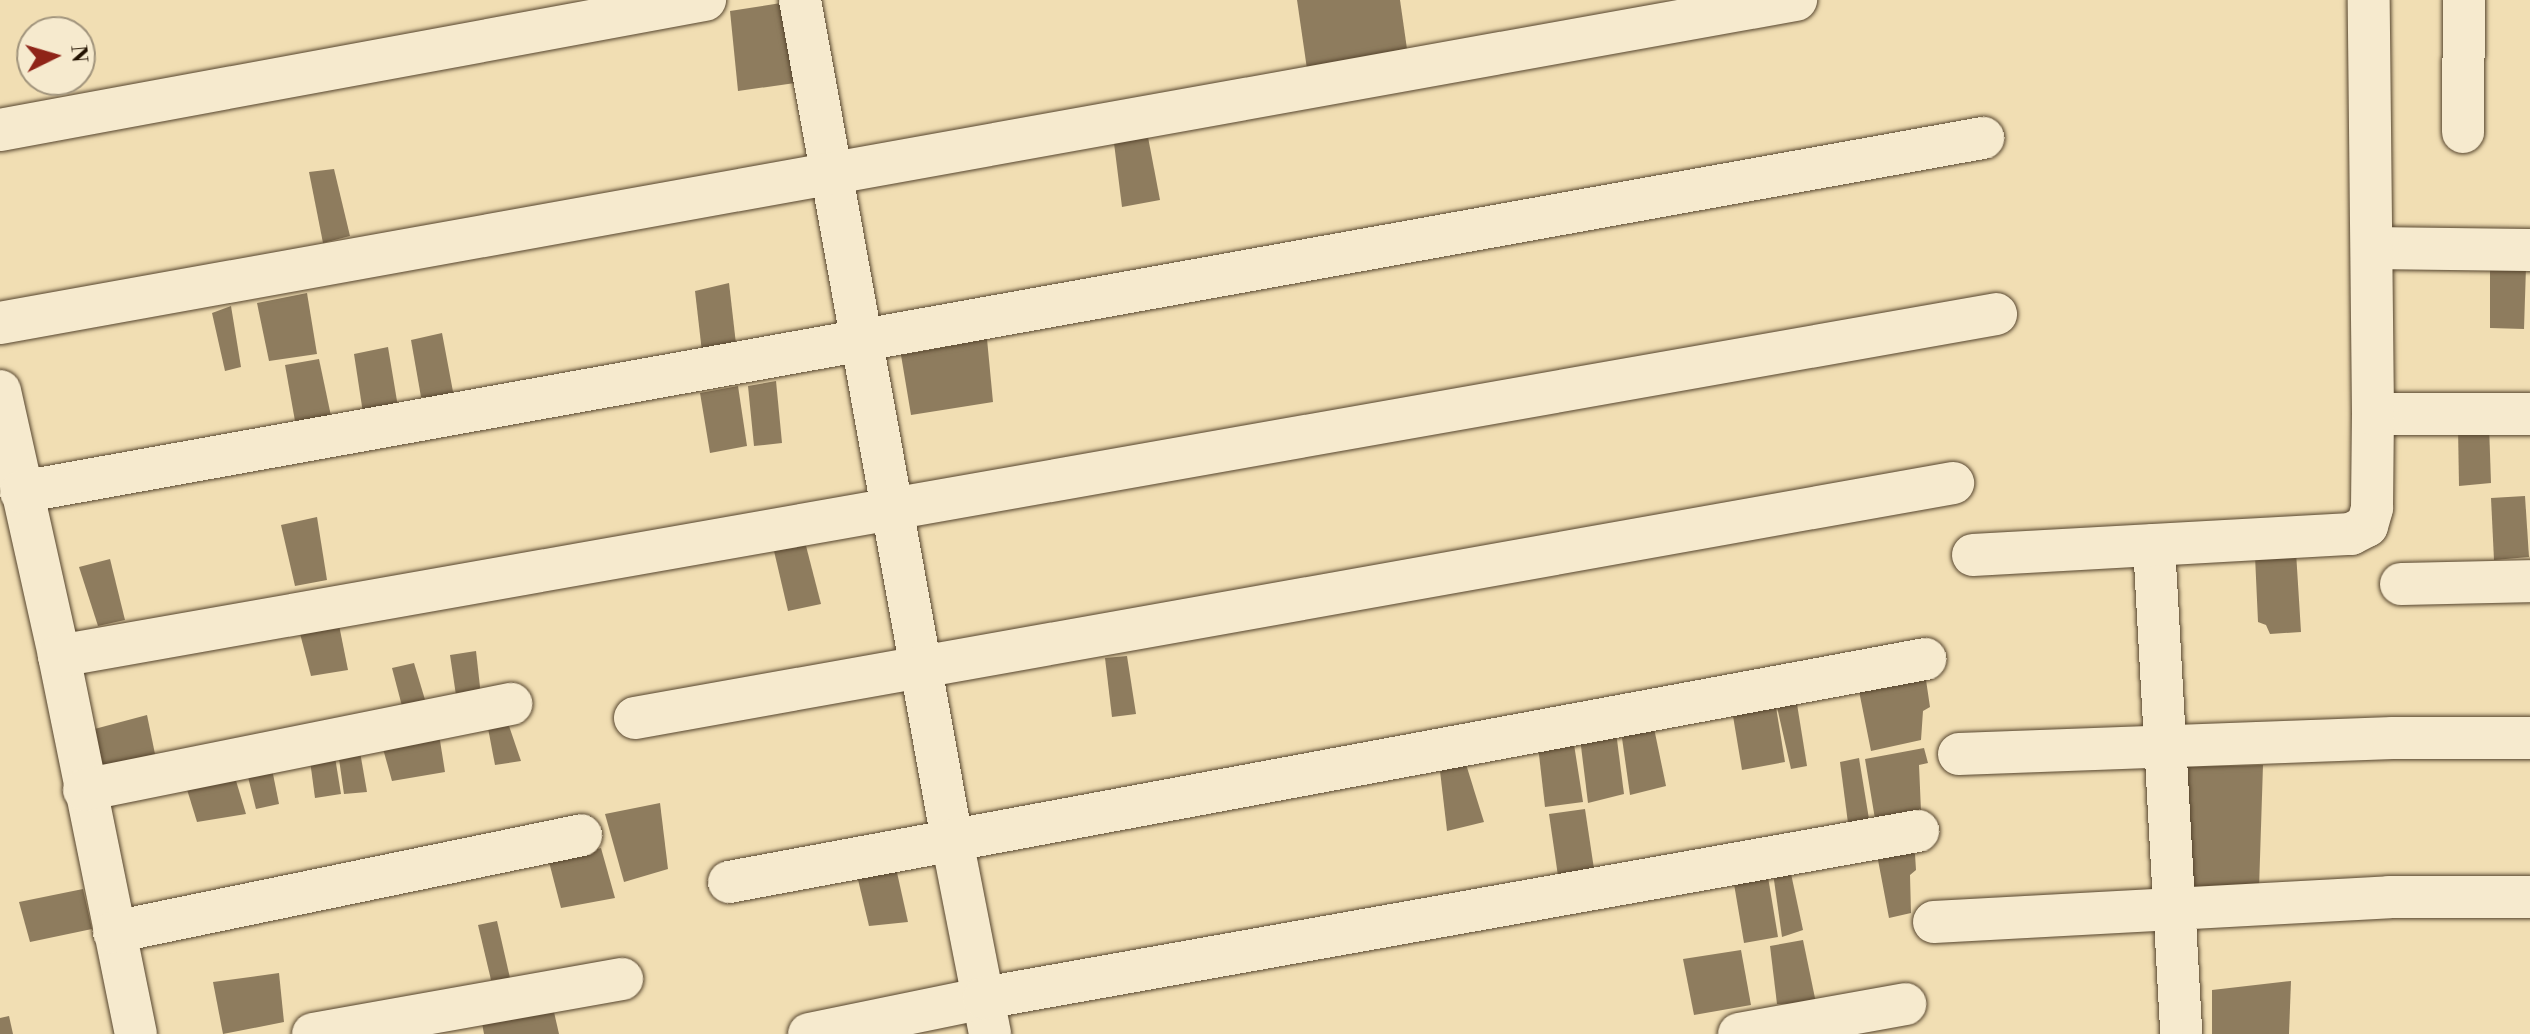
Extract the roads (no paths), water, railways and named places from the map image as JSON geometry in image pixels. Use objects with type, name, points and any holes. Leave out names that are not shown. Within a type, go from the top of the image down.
[{"type":"street","points":[[0,130],[705,0]]},
{"type":"street","points":[[800,0],[920,667],[987,1016]]},
{"type":"street","points":[[0,323],[1796,0]]},
{"type":"street","points":[[1973,555],[2351,534],[2367,526],[2372,508],[2373,414],[2369,0]]},
{"type":"street","points":[[2463,132],[2464,0]]},
{"type":"street","points":[[21,492],[861,343],[1983,138]]},
{"type":"street","points":[[2373,248],[2530,250]]},
{"type":"street","points":[[59,656],[1996,314]]},
{"type":"street","points":[[0,391],[59,656],[136,1034]]},
{"type":"street","points":[[2373,414],[2530,414]]},
{"type":"street","points":[[635,718],[1953,483]]},
{"type":"street","points":[[2154,545],[2181,1034]]},
{"type":"street","points":[[2401,584],[2530,581]]},
{"type":"street","points":[[729,882],[1925,659]]},
{"type":"street","points":[[84,790],[511,704]]},
{"type":"street","points":[[1959,754],[2393,738],[2530,738]]},
{"type":"street","points":[[809,1034],[987,1016],[1918,831]]},
{"type":"street","points":[[114,932],[581,835]]},
{"type":"street","points":[[1934,922],[2389,897],[2530,897]]},
{"type":"street","points":[[313,1034],[622,979]]},
{"type":"street","points":[[1739,1034],[1824,1026],[1905,1004]]}]
